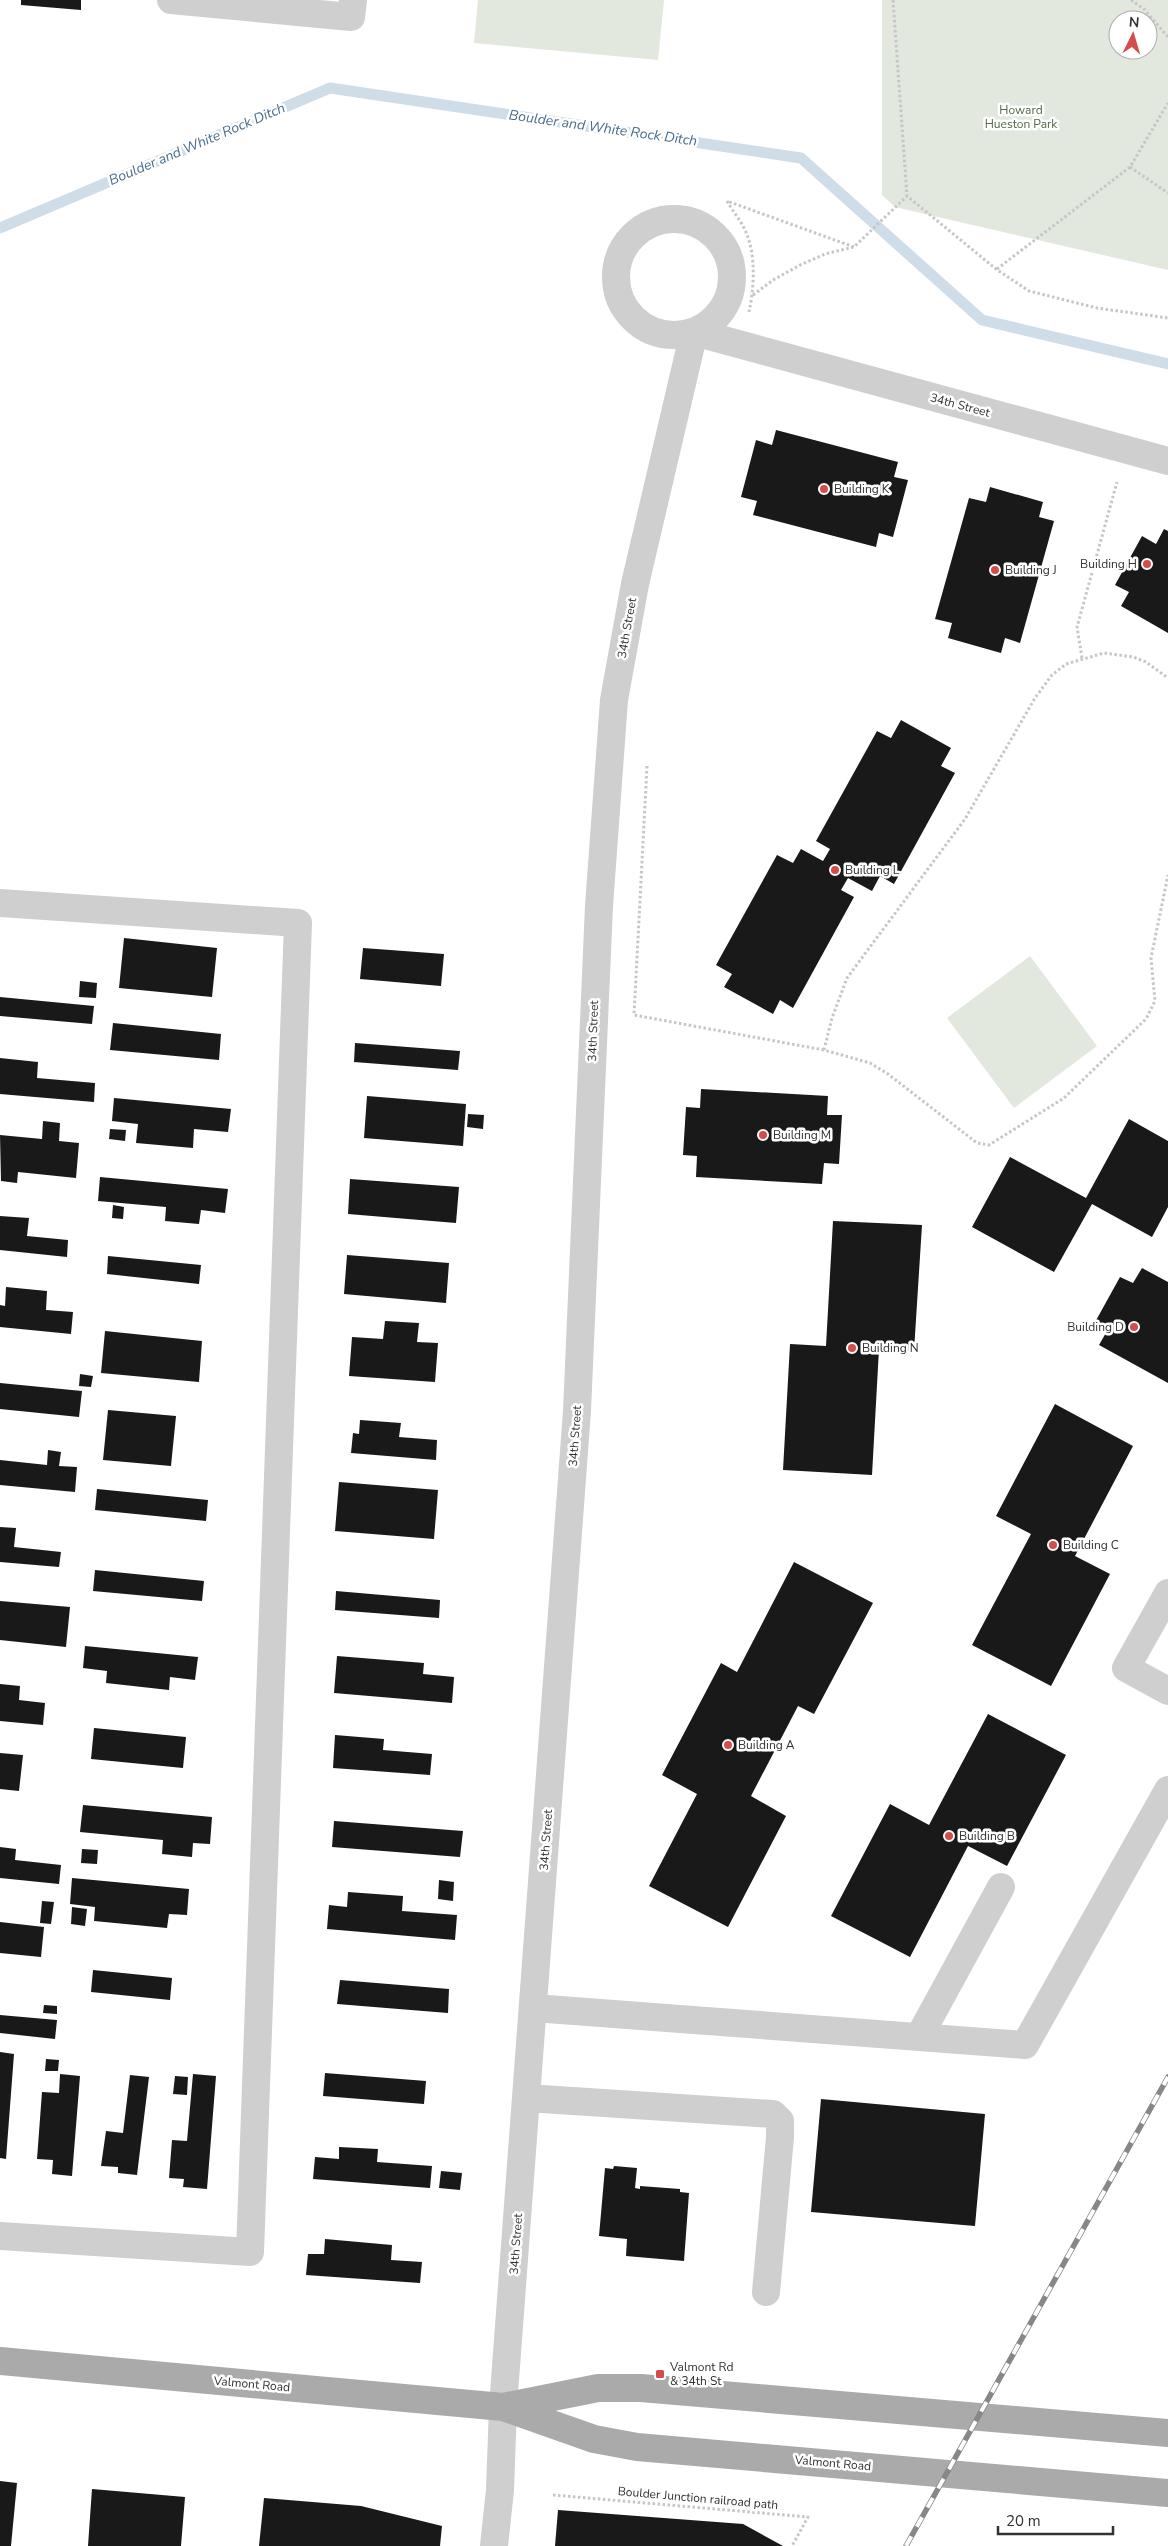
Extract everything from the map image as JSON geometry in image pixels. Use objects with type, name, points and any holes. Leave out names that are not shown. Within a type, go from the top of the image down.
[{"type":"main road","name":"Valmont Road","points":[[0,2361],[503,2407],[594,2439],[637,2447],[1168,2493]]},
{"type":"main road","name":"Valmont Road","points":[[503,2407],[598,2388],[641,2388],[1168,2433]]},
{"type":"street","points":[[171,0],[351,17],[353,0]]},
{"type":"street","name":"34th Street","points":[[494,2546],[500,2490],[503,2407],[577,1411],[599,906],[614,700],[635,584],[694,332],[711,323],[724,309],[731,291],[732,272],[728,253],[717,237],[701,226],[676,219],[651,224],[630,239],[618,261],[616,286],[626,310],[644,327],[668,335],[694,332],[1168,461]]},
{"type":"street","points":[[0,903],[298,923],[250,2252],[0,2236]]},
{"type":"street","points":[[1168,1592],[1126,1668],[1168,1691]]},
{"type":"street","points":[[534,2008],[1025,2046],[1168,1790]]},
{"type":"street","points":[[919,2037],[1001,1887]]},
{"type":"street","points":[[527,2098],[773,2114],[780,2121],[780,2137],[766,2292]]},
{"type":"path","points":[[893,0],[907,196],[996,269],[1029,291],[1058,300],[1168,318]]},
{"type":"path","points":[[1131,0],[1144,9],[1168,37]]},
{"type":"path","points":[[996,269],[1130,167],[1168,103]]},
{"type":"path","points":[[1130,167],[1168,193]]},
{"type":"path","points":[[753,295],[773,280],[802,264],[825,254],[854,247],[907,196]]},
{"type":"path","points":[[747,320],[753,295],[752,264],[747,235],[727,201],[854,247]]},
{"type":"path","points":[[1082,658],[1077,627],[1103,527],[1112,506],[1125,449]]},
{"type":"path","points":[[824,1050],[832,1018],[847,978],[965,820],[1035,698],[1052,675],[1066,664],[1104,653],[1133,657],[1146,662],[1168,678]]},
{"type":"path","points":[[647,766],[634,1015],[824,1050],[870,1063],[888,1074],[977,1143],[988,1145],[1064,1098],[1128,1039],[1153,1009],[1155,1001],[1151,958],[1168,875]]},
{"type":"path","name":"Boulder Junction railroad path","points":[[554,2495],[808,2517],[792,2546]]},
{"type":"green space","points":[[478,0],[664,0],[658,60],[474,43]]},
{"type":"green space","name":"Howard Hueston Park","points":[[882,0],[1168,0],[1168,270],[895,207],[882,195]]},
{"type":"green space","points":[[1030,956],[1097,1046],[1014,1108],[947,1018]]},
{"type":"building","points":[[21,0],[81,0],[81,10],[21,5]]},
{"type":"building","name":"Building K","points":[[776,430],[898,462],[894,477],[908,480],[893,537],[879,533],[876,547],[753,515],[757,501],[741,497],[756,440],[772,445]]},
{"type":"building","name":"Building J","points":[[990,487],[1043,502],[1039,517],[1054,521],[1020,643],[1005,638],[1001,653],[948,638],[952,623],[935,619],[969,498],[986,502]]},
{"type":"building","name":"Building H","points":[[1164,529],[1168,531],[1168,633],[1121,606],[1129,592],[1115,585],[1142,536],[1156,544]]},
{"type":"building","name":"Building L","points":[[901,720],[951,748],[941,766],[955,773],[894,884],[880,876],[872,891],[848,878],[841,890],[854,897],[793,1008],[780,1000],[773,1014],[724,987],[732,974],[716,965],[777,855],[793,863],[801,849],[823,861],[830,849],[816,841],[877,731],[891,738]]},
{"type":"building","points":[[124,938],[217,948],[212,997],[119,988]]},
{"type":"building","points":[[363,948],[444,954],[441,986],[360,979]]},
{"type":"building","points":[[80,981],[97,983],[96,998],[79,997]]},
{"type":"building","points":[[0,997],[94,1006],[92,1024],[0,1016]]},
{"type":"building","points":[[113,1023],[221,1034],[219,1060],[110,1050]]},
{"type":"building","points":[[355,1043],[460,1051],[458,1070],[354,1062]]},
{"type":"building","points":[[0,1058],[38,1062],[37,1078],[95,1083],[94,1102],[0,1094]]},
{"type":"building","name":"Building M","points":[[701,1089],[828,1096],[827,1115],[842,1115],[839,1164],[824,1163],[822,1184],[696,1177],[697,1156],[683,1155],[686,1107],[700,1108]]},
{"type":"building","points":[[367,1096],[466,1104],[463,1146],[364,1138]]},
{"type":"building","points":[[114,1098],[231,1109],[228,1132],[194,1129],[193,1148],[136,1143],[138,1124],[112,1121]]},
{"type":"building","points":[[468,1114],[484,1115],[483,1129],[467,1127]]},
{"type":"building","points":[[1129,1119],[1168,1141],[1168,1207],[1152,1237],[1092,1204],[1054,1272],[972,1227],[1010,1157],[1086,1198]]},
{"type":"building","points":[[43,1121],[60,1123],[59,1141],[79,1143],[76,1178],[18,1172],[17,1183],[1,1181],[0,1135],[42,1139]]},
{"type":"building","points":[[110,1129],[126,1130],[125,1141],[109,1139]]},
{"type":"building","points":[[100,1177],[228,1189],[225,1213],[201,1210],[199,1224],[165,1221],[166,1207],[98,1201]]},
{"type":"building","points":[[350,1179],[459,1187],[456,1223],[348,1214]]},
{"type":"building","points":[[113,1205],[124,1207],[123,1219],[112,1218]]},
{"type":"building","points":[[0,1216],[29,1218],[27,1236],[68,1240],[67,1257],[0,1250]]},
{"type":"building","name":"Building N","points":[[833,1221],[922,1225],[914,1351],[879,1349],[872,1475],[783,1470],[790,1344],[826,1346]]},
{"type":"building","points":[[347,1255],[449,1263],[446,1303],[344,1294]]},
{"type":"building","points":[[108,1256],[201,1265],[199,1284],[107,1274]]},
{"type":"building","name":"Building D","points":[[1142,1268],[1168,1282],[1168,1383],[1099,1345],[1107,1331],[1094,1324],[1120,1277],[1133,1283]]},
{"type":"building","points":[[6,1287],[47,1291],[46,1310],[73,1312],[71,1334],[0,1327],[0,1305],[5,1306]]},
{"type":"building","points":[[385,1321],[419,1323],[417,1342],[438,1343],[435,1382],[349,1376],[352,1337],[383,1339]]},
{"type":"building","points":[[105,1331],[202,1341],[199,1382],[101,1373]]},
{"type":"building","points":[[80,1374],[93,1376],[91,1387],[79,1386]]},
{"type":"building","points":[[0,1383],[82,1391],[79,1417],[0,1409]]},
{"type":"building","name":"Building C","points":[[1055,1404],[1133,1446],[1075,1556],[1110,1574],[1051,1686],[972,1645],[1031,1534],[996,1516]]},
{"type":"building","points":[[108,1410],[176,1416],[171,1466],[103,1460]]},
{"type":"building","points":[[360,1420],[401,1423],[399,1437],[437,1440],[436,1460],[351,1453],[353,1433],[359,1434]]},
{"type":"building","points":[[48,1450],[61,1452],[59,1466],[77,1467],[75,1492],[0,1485],[0,1460],[47,1465]]},
{"type":"building","points":[[339,1482],[438,1490],[434,1539],[335,1531]]},
{"type":"building","points":[[97,1489],[208,1500],[206,1521],[95,1510]]},
{"type":"building","points":[[0,1527],[16,1528],[14,1547],[61,1552],[59,1567],[0,1562]]},
{"type":"building","name":"Building A","points":[[794,1562],[873,1603],[814,1714],[798,1706],[751,1796],[786,1816],[728,1927],[649,1886],[697,1794],[662,1775],[721,1663],[737,1672]]},
{"type":"building","points":[[95,1570],[204,1581],[202,1601],[93,1591]]},
{"type":"building","points":[[336,1591],[440,1600],[439,1618],[335,1610]]},
{"type":"building","points":[[0,1601],[70,1607],[66,1647],[0,1640]]},
{"type":"building","points":[[85,1646],[198,1657],[195,1680],[170,1677],[169,1690],[106,1683],[107,1671],[83,1668]]},
{"type":"building","points":[[337,1656],[424,1663],[423,1674],[454,1677],[452,1703],[334,1693]]},
{"type":"building","points":[[0,1684],[20,1686],[19,1700],[45,1703],[43,1725],[0,1721]]},
{"type":"building","name":"Building B","points":[[988,1714],[1066,1755],[1007,1866],[968,1846],[910,1957],[831,1916],[890,1804],[929,1825]]},
{"type":"building","points":[[94,1728],[186,1737],[183,1768],[91,1759]]},
{"type":"building","points":[[335,1735],[384,1739],[383,1750],[432,1754],[430,1775],[333,1768]]},
{"type":"building","points":[[0,1753],[23,1755],[19,1791],[0,1789]]},
{"type":"building","points":[[83,1805],[212,1817],[210,1844],[193,1843],[192,1857],[162,1854],[163,1840],[80,1832]]},
{"type":"building","points":[[334,1821],[463,1831],[460,1857],[332,1847]]},
{"type":"building","points":[[0,1847],[16,1849],[15,1860],[61,1865],[59,1884],[0,1878]]},
{"type":"building","points":[[82,1849],[98,1850],[97,1864],[81,1863]]},
{"type":"building","points":[[72,1878],[189,1889],[187,1915],[169,1914],[167,1928],[94,1921],[95,1907],[70,1904]]},
{"type":"building","points":[[439,1880],[454,1882],[453,1901],[438,1899]]},
{"type":"building","points":[[348,1892],[403,1896],[402,1911],[457,1915],[455,1940],[327,1929],[329,1905],[347,1907]]},
{"type":"building","points":[[42,1901],[54,1902],[51,1924],[40,1923]]},
{"type":"building","points":[[72,1907],[87,1909],[85,1926],[71,1924]]},
{"type":"building","points":[[0,1922],[44,1927],[41,1957],[0,1953]]},
{"type":"building","points":[[93,1970],[172,1978],[170,2000],[91,1992]]},
{"type":"building","points":[[340,1980],[449,1989],[448,2013],[337,2004]]},
{"type":"building","points":[[44,2005],[57,2006],[57,2014],[43,2013]]},
{"type":"building","points":[[0,2015],[57,2020],[55,2039],[0,2033]]},
{"type":"building","points":[[0,2052],[14,2054],[6,2159],[0,2158]]},
{"type":"building","points":[[46,2059],[59,2060],[58,2071],[45,2071]]},
{"type":"building","points":[[325,2073],[426,2081],[424,2104],[323,2096]]},
{"type":"building","points":[[60,2074],[80,2076],[72,2176],[52,2174],[53,2160],[37,2159],[42,2092],[59,2093]]},
{"type":"building","points":[[193,2074],[216,2076],[207,2189],[183,2187],[184,2179],[169,2178],[172,2140],[187,2141]]},
{"type":"building","points":[[130,2075],[149,2077],[137,2175],[118,2173],[118,2167],[101,2166],[106,2131],[123,2133]]},
{"type":"building","points":[[175,2076],[188,2077],[187,2095],[173,2094]]},
{"type":"building","points":[[821,2099],[985,2114],[975,2226],[811,2212]]},
{"type":"building","points":[[339,2147],[378,2149],[377,2162],[432,2166],[430,2188],[313,2179],[315,2157],[339,2159]]},
{"type":"building","points":[[614,2166],[637,2168],[635,2188],[640,2189],[640,2186],[680,2189],[680,2192],[689,2193],[684,2261],[626,2256],[627,2239],[599,2236],[605,2168],[613,2169]]},
{"type":"building","points":[[441,2171],[462,2173],[460,2190],[439,2188]]},
{"type":"building","points":[[325,2239],[392,2245],[391,2260],[422,2262],[420,2283],[306,2275],[308,2254],[324,2254]]},
{"type":"building","points":[[0,2481],[17,2483],[11,2546],[0,2546]]},
{"type":"building","points":[[92,2489],[185,2497],[181,2546],[88,2546]]},
{"type":"building","points":[[264,2498],[361,2506],[442,2526],[440,2546],[259,2546]]},
{"type":"building","points":[[558,2510],[743,2524],[783,2546],[555,2546]]},
{"type":"waterway","name":"Boulder and White Rock Ditch","points":[[0,228],[330,88],[801,158],[982,320],[1168,364]]},
{"type":"railway","points":[[906,2546],[1168,2077]]},
{"type":"place","name":"Building K","points":[[824,489]]},
{"type":"place","name":"Building H","points":[[1147,564]]},
{"type":"place","name":"Building J","points":[[995,570]]},
{"type":"place","name":"Building L","points":[[835,870]]},
{"type":"place","name":"Building M","points":[[763,1135]]},
{"type":"place","name":"Building D","points":[[1134,1327]]},
{"type":"place","name":"Building N","points":[[852,1348]]},
{"type":"place","name":"Building C","points":[[1053,1545]]},
{"type":"place","name":"Building A","points":[[728,1745]]},
{"type":"place","name":"Building B","points":[[949,1836]]},
{"type":"place","name":"Valmont Rd & 34th St","points":[[660,2374]]}]
